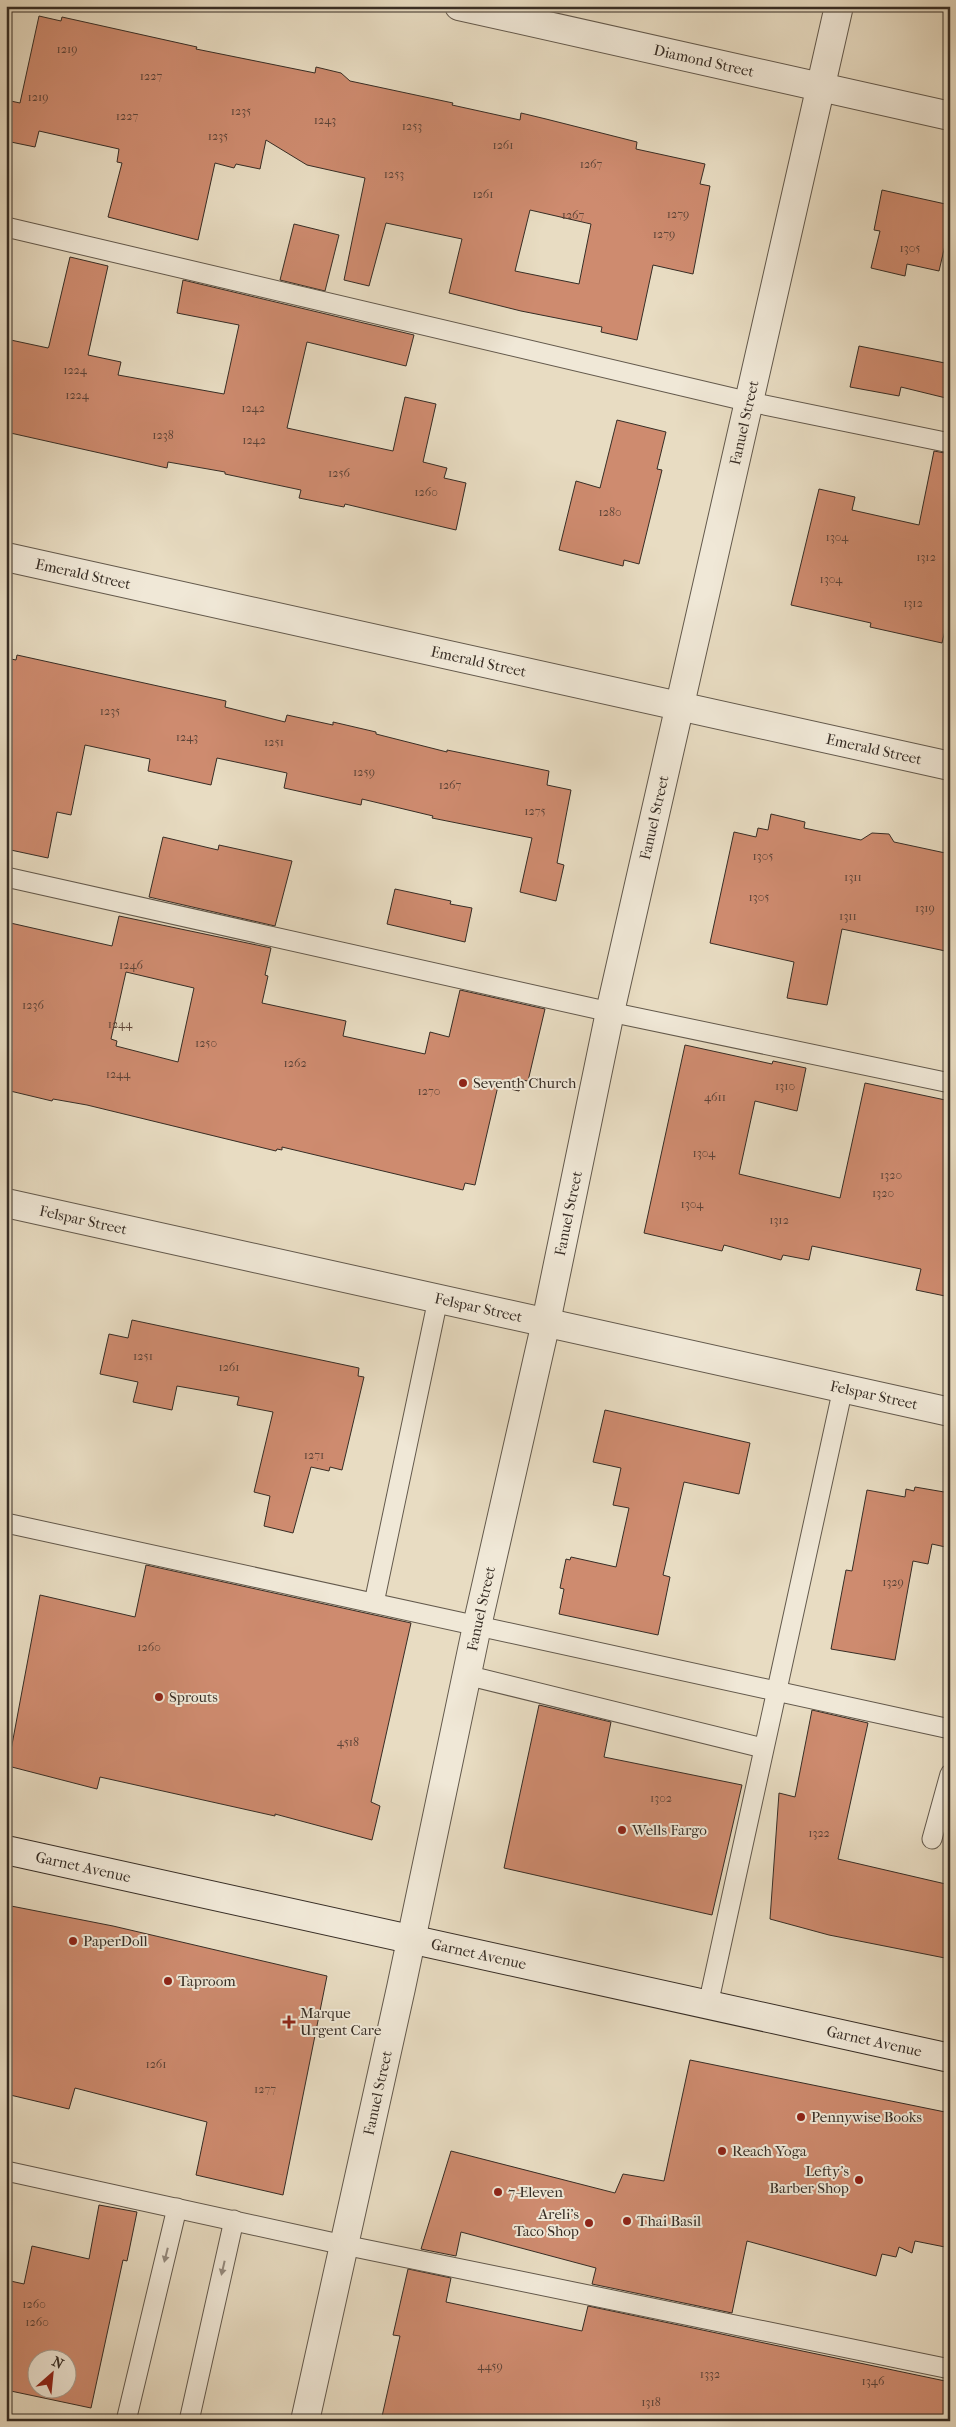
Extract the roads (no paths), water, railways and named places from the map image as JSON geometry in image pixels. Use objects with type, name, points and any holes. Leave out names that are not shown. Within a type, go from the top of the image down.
[{"type":"street","name":"Diamond Street","points":[[459,6],[950,116]]},
{"type":"street","name":"Fanuel Street","points":[[305,2421],[411,1940],[466,1675],[546,1322],[610,1012],[840,6]]},
{"type":"street","name":"Emerald Street","points":[[6,557],[950,766]]},
{"type":"street","name":"Felspar Street","points":[[6,1203],[950,1412]]},
{"type":"street","name":"Garnet Avenue","points":[[6,1850],[950,2058]]},
{"type":"lane","points":[[6,227],[750,402],[950,443]]},
{"type":"lane","points":[[6,878],[610,1012],[950,1084]]},
{"type":"lane","points":[[374,1603],[438,1299]]},
{"type":"lane","points":[[708,2005],[775,1691],[843,1388]]},
{"type":"lane","points":[[6,1522],[950,1729]]},
{"type":"lane","points":[[466,1675],[763,1748]]},
{"type":"lane","points":[[932,1839],[950,1774]]},
{"type":"lane","points":[[6,2171],[344,2245],[950,2369]]},
{"type":"lane","points":[[126,2421],[177,2208]]},
{"type":"lane","points":[[190,2421],[234,2220]]},
{"type":"place","name":"Seventh Church","points":[[463,1083]]},
{"type":"place","name":"Sprouts","points":[[159,1697]]},
{"type":"place","name":"Wells Fargo","points":[[622,1830]]},
{"type":"place","name":"PaperDoll","points":[[73,1941]]},
{"type":"place","name":"Taproom","points":[[168,1981]]},
{"type":"place","name":"Marque Urgent Care","points":[[289,2022]]},
{"type":"place","name":"Pennywise Books","points":[[801,2117]]},
{"type":"place","name":"Reach Yoga","points":[[722,2151]]},
{"type":"place","name":"Lefty's Barber Shop","points":[[859,2180]]},
{"type":"place","name":"7-Eleven","points":[[498,2192]]},
{"type":"place","name":"Thai Basil","points":[[627,2221]]},
{"type":"place","name":"Areli's Taco Shop","points":[[589,2223]]}]
